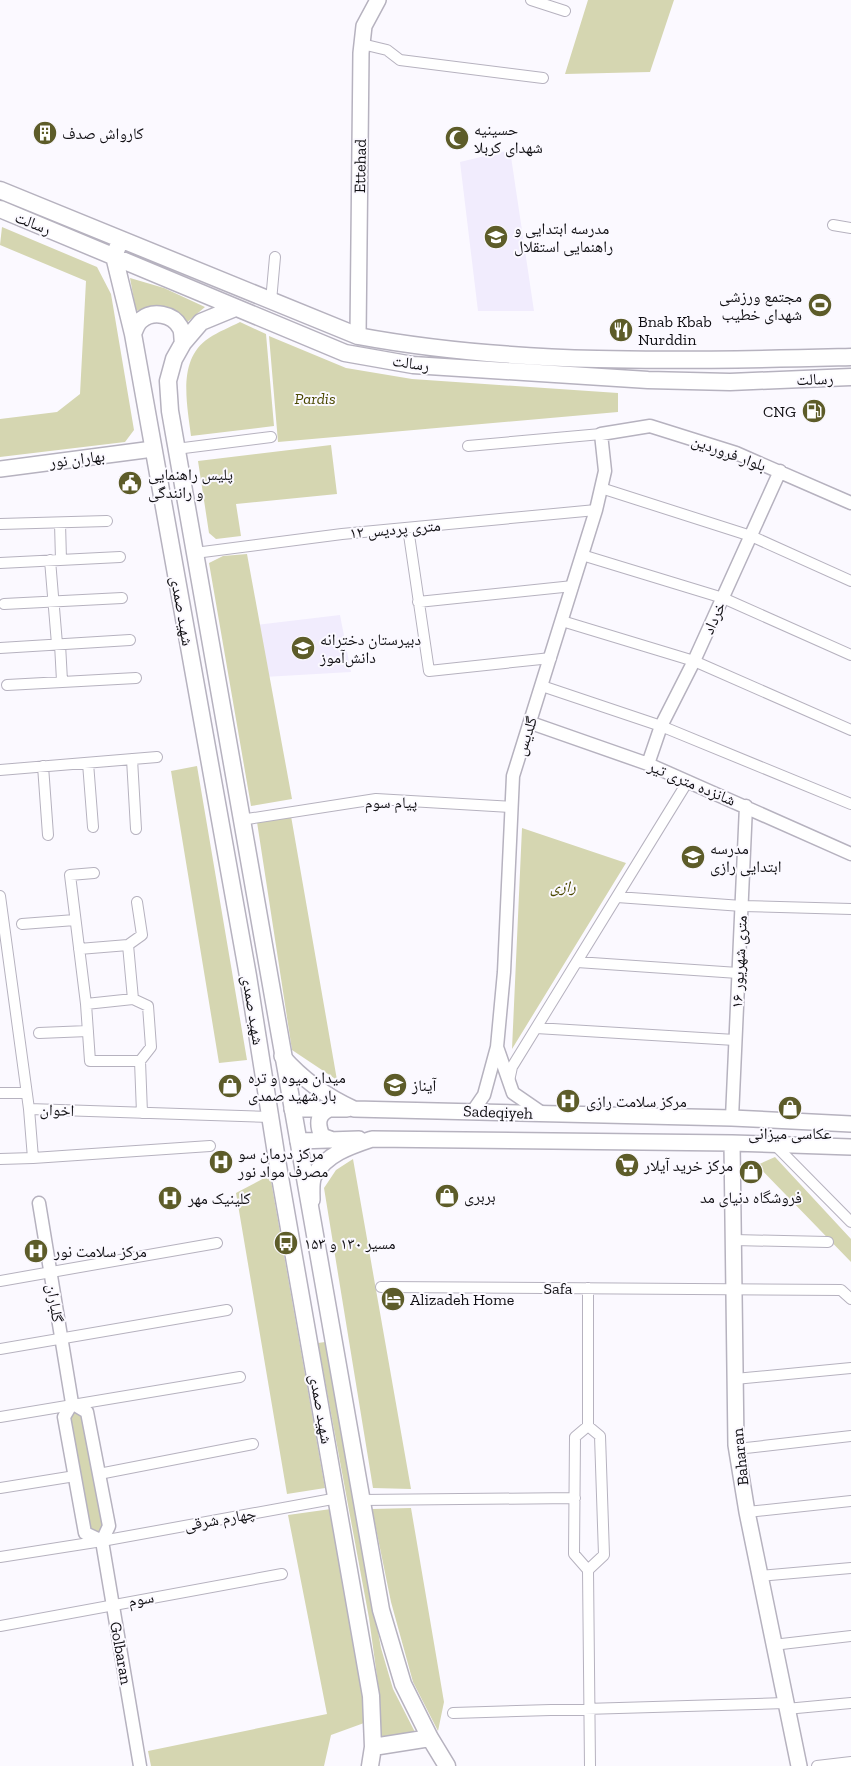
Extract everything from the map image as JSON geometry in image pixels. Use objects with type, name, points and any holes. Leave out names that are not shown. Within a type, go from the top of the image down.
[{"type":"main road","name":"Ettehad","points":[[358,336],[362,44],[364,26],[378,0]]},
{"type":"main road","name":"رسالت","points":[[0,190],[120,241],[358,336],[443,349],[659,362],[851,357]]},
{"type":"main road","name":"رسالت","points":[[2,212],[114,256],[345,353],[413,365],[648,380],[730,382],[851,377]]},
{"type":"main road","points":[[114,256],[120,241]]},
{"type":"main road","name":"شهید صمدی","points":[[114,256],[133,334],[202,718],[307,1331],[338,1498],[371,1696],[373,1747],[370,1766]]},
{"type":"main road","name":"شهید صمدی","points":[[235,308],[201,322],[183,343],[174,359],[168,381],[170,411],[282,1056],[311,1206],[361,1500],[386,1625],[403,1684],[430,1738],[447,1766]]},
{"type":"main road","points":[[133,334],[140,320],[150,315],[164,315],[175,320],[181,329],[183,343]]},
{"type":"main road","name":"بهاران نور","points":[[0,469],[153,449]]},
{"type":"main road","points":[[195,680],[198,685],[209,686],[216,676]]},
{"type":"main road","points":[[202,718],[207,705],[215,704],[222,711]]},
{"type":"main road","name":"Sadeqiyeh","points":[[282,1056],[300,1077],[330,1098],[354,1109],[732,1118],[851,1124]]},
{"type":"main road","points":[[330,1139],[322,1136],[318,1128],[318,1119],[323,1112],[332,1108]]},
{"type":"main road","points":[[292,1109],[354,1109]]},
{"type":"main road","points":[[298,1141],[372,1139]]},
{"type":"main road","name":"Sadeqiyeh","points":[[311,1206],[314,1177],[328,1160],[347,1147],[372,1139],[732,1143],[851,1147]]},
{"type":"main road","name":"Baharan","points":[[732,1143],[737,1449],[746,1512],[799,1766]]},
{"type":"main road","points":[[307,1331],[332,1327]]},
{"type":"main road","points":[[373,1747],[430,1738]]},
{"type":"street","points":[[531,0],[565,11]]},
{"type":"street","points":[[362,44],[387,50],[400,60],[542,78]]},
{"type":"street","points":[[833,226],[851,228]]},
{"type":"street","points":[[271,301],[275,257]]},
{"type":"street","name":"بلوار فروردین","points":[[601,434],[650,426],[736,453],[851,503]]},
{"type":"street","points":[[468,446],[601,434]]},
{"type":"street","name":"گلدیس","points":[[497,1047],[504,972],[513,776],[596,510],[605,471],[601,434]]},
{"type":"street","points":[[176,449],[271,437]]},
{"type":"street","name":"خرداد","points":[[648,764],[662,726],[780,472]]},
{"type":"street","points":[[601,488],[751,536],[851,582]]},
{"type":"street","name":"۱۲ متری پردیس","points":[[195,553],[408,528],[596,510]]},
{"type":"street","points":[[0,524],[107,521]]},
{"type":"street","points":[[60,523],[61,560]]},
{"type":"street","points":[[408,528],[429,671],[551,658]]},
{"type":"street","points":[[582,555],[723,598],[851,655]]},
{"type":"street","points":[[0,564],[120,557]]},
{"type":"street","points":[[50,560],[62,681]]},
{"type":"street","points":[[418,602],[572,586]]},
{"type":"street","points":[[4,604],[122,598]]},
{"type":"street","points":[[562,621],[694,660],[851,730]]},
{"type":"street","points":[[0,648],[130,640]]},
{"type":"street","points":[[7,685],[136,678]]},
{"type":"street","points":[[542,686],[662,726],[851,804]]},
{"type":"street","name":"شانزده متری تیر","points":[[531,723],[648,764],[850,851]]},
{"type":"street","points":[[0,770],[157,757]]},
{"type":"street","points":[[132,759],[136,829]]},
{"type":"street","points":[[88,763],[92,827]]},
{"type":"street","points":[[43,766],[48,835]]},
{"type":"street","points":[[509,1082],[512,1067],[688,781]]},
{"type":"street","name":"پیام سوم","points":[[242,820],[376,799],[512,807]]},
{"type":"street","name":"۱۶ متری شهریور","points":[[732,1118],[746,806]]},
{"type":"street","points":[[94,873],[70,875],[86,1004],[90,1061],[140,1061]]},
{"type":"street","name":"اخوان","points":[[0,896],[29,1109],[271,1117]]},
{"type":"street","points":[[617,897],[742,906],[851,909]]},
{"type":"street","points":[[79,949],[128,945],[142,935],[137,902]]},
{"type":"street","points":[[22,924],[75,920]]},
{"type":"street","points":[[128,945],[133,999]]},
{"type":"street","points":[[577,962],[738,973]]},
{"type":"street","points":[[86,1004],[133,999],[148,1006],[151,1047],[140,1061],[142,1113]]},
{"type":"street","points":[[536,1028],[735,1040]]},
{"type":"street","points":[[39,1033],[88,1031]]},
{"type":"street","points":[[497,1047],[513,1093],[542,1113]]},
{"type":"street","points":[[473,1111],[484,1095],[497,1047]]},
{"type":"street","points":[[0,1093],[26,1093]]},
{"type":"street","points":[[29,1109],[33,1158]]},
{"type":"street","points":[[774,1144],[851,1222]]},
{"type":"street","points":[[0,1159],[210,1146]]},
{"type":"street","name":"گلباران","points":[[39,1203],[72,1403]]},
{"type":"street","points":[[734,1240],[828,1242]]},
{"type":"street","points":[[0,1281],[217,1243]]},
{"type":"street","name":"Safa","points":[[381,1287],[841,1290],[851,1299]]},
{"type":"street","points":[[588,1288],[588,1426],[575,1437],[576,1498],[574,1554],[588,1570],[590,1766]]},
{"type":"street","points":[[0,1349],[227,1310]]},
{"type":"street","points":[[735,1379],[851,1368]]},
{"type":"street","points":[[0,1417],[72,1403],[240,1377]]},
{"type":"street","points":[[72,1403],[88,1412],[110,1526],[102,1541],[85,1533],[64,1417],[72,1403]]},
{"type":"street","points":[[588,1426],[600,1436],[604,1555],[588,1570]]},
{"type":"street","points":[[737,1449],[851,1436]]},
{"type":"street","points":[[99,1474],[253,1444]]},
{"type":"street","points":[[0,1488],[75,1476]]},
{"type":"street","name":"چهارم شرقی","points":[[0,1557],[102,1541],[338,1498]]},
{"type":"street","points":[[361,1500],[576,1498]]},
{"type":"street","points":[[746,1512],[851,1500]]},
{"type":"street","name":"Golbaran","points":[[102,1541],[140,1766]]},
{"type":"street","points":[[759,1576],[851,1568]]},
{"type":"street","name":"سوم","points":[[0,1626],[282,1574]]},
{"type":"street","points":[[773,1645],[851,1636]]},
{"type":"street","points":[[454,1714],[851,1703]]},
{"type":"street","points":[[817,1766],[851,1762]]},
{"type":"shaded area","name":"مدرسه ابتدایی و راهنمایی استقلال","points":[[510,150],[534,311],[478,311],[460,162]]},
{"type":"shaded area","name":"دبیرستان دخترانه دانش‌آموز","points":[[340,615],[351,672],[264,677],[256,625]]},
{"type":"green space","points":[[588,0],[674,0],[650,72],[565,74]]},
{"type":"green space","points":[[2,227],[97,267],[111,294],[134,430],[125,442],[0,457],[0,419],[57,412],[80,394],[86,281],[0,245]]},
{"type":"green space","points":[[130,278],[164,288],[205,307],[185,324],[151,308],[136,311]]},
{"type":"green space","points":[[240,322],[266,334],[274,426],[191,436],[186,382],[192,358],[199,347],[209,338]]},
{"type":"green space","name":"Pardis","points":[[269,336],[346,368],[412,379],[618,393],[618,412],[278,442]]},
{"type":"green space","points":[[331,445],[337,494],[236,504],[241,536],[216,539],[209,533],[198,461]]},
{"type":"green space","points":[[247,554],[292,799],[251,806],[209,563],[223,556]]},
{"type":"green space","points":[[197,766],[247,1060],[219,1063],[171,771]]},
{"type":"green space","points":[[291,816],[337,1080],[292,1050],[257,822]]},
{"type":"green space","name":"رازی","points":[[522,828],[626,863],[512,1049]]},
{"type":"green space","points":[[775,1157],[851,1239],[851,1262],[757,1165]]},
{"type":"green space","points":[[353,1159],[411,1489],[373,1488],[324,1188],[336,1170]]},
{"type":"green space","points":[[270,1175],[325,1488],[287,1494],[236,1193]]},
{"type":"green space","points":[[325,1342],[381,1648],[393,1689],[418,1738],[381,1743],[379,1691],[369,1618],[318,1343]]},
{"type":"green space","points":[[72,1404],[87,1413],[109,1526],[102,1541],[86,1533],[65,1417]]},
{"type":"green space","points":[[411,1508],[444,1702],[438,1731],[413,1682],[391,1602],[372,1509]]},
{"type":"green space","points":[[331,1509],[362,1696],[364,1723],[331,1735],[324,1766],[151,1766],[148,1751],[327,1714],[288,1515]]},
{"type":"place","name":"کارواش صدف","points":[[45,133]]},
{"type":"place","name":"حسینیه شهدای کربلا","points":[[457,138]]},
{"type":"place","name":"مدرسه ابتدایی و راهنمایی استقلال","points":[[496,237]]},
{"type":"place","name":"مجتمع ورزشی شهدای خطیب","points":[[820,305]]},
{"type":"place","name":"Bnab Kbab Nurddin","points":[[621,330]]},
{"type":"place","name":"CNG","points":[[814,411]]},
{"type":"place","name":"پلیس راهنمایی و رانندگی","points":[[130,483]]},
{"type":"place","name":"دبیرستان دخترانه دانش‌آموز","points":[[303,648]]},
{"type":"place","name":"مدرسه ابتدایی رازی","points":[[693,857]]},
{"type":"place","name":"آیناز","points":[[395,1085]]},
{"type":"place","name":"میدان میوه و تره بار شهید صمدی","points":[[230,1086]]},
{"type":"place","name":"مرکز سلامت رازی","points":[[568,1101]]},
{"type":"place","name":"عکاسی میزانی","points":[[790,1108]]},
{"type":"place","name":"مرکز درمان سو مصرف مواد نور","points":[[221,1162]]},
{"type":"place","name":"مرکز خرید آیلار","points":[[627,1165]]},
{"type":"place","name":"فروشگاه دنیای مد","points":[[751,1172]]},
{"type":"place","name":"بربری","points":[[447,1196]]},
{"type":"place","name":"کلینیک مهر","points":[[170,1198]]},
{"type":"place","name":"مسیر ۱۳۰ و ۱۵۳","points":[[286,1243]]},
{"type":"place","name":"مرکز سلامت نور","points":[[36,1251]]},
{"type":"place","name":"Alizadeh Home","points":[[393,1299]]}]
